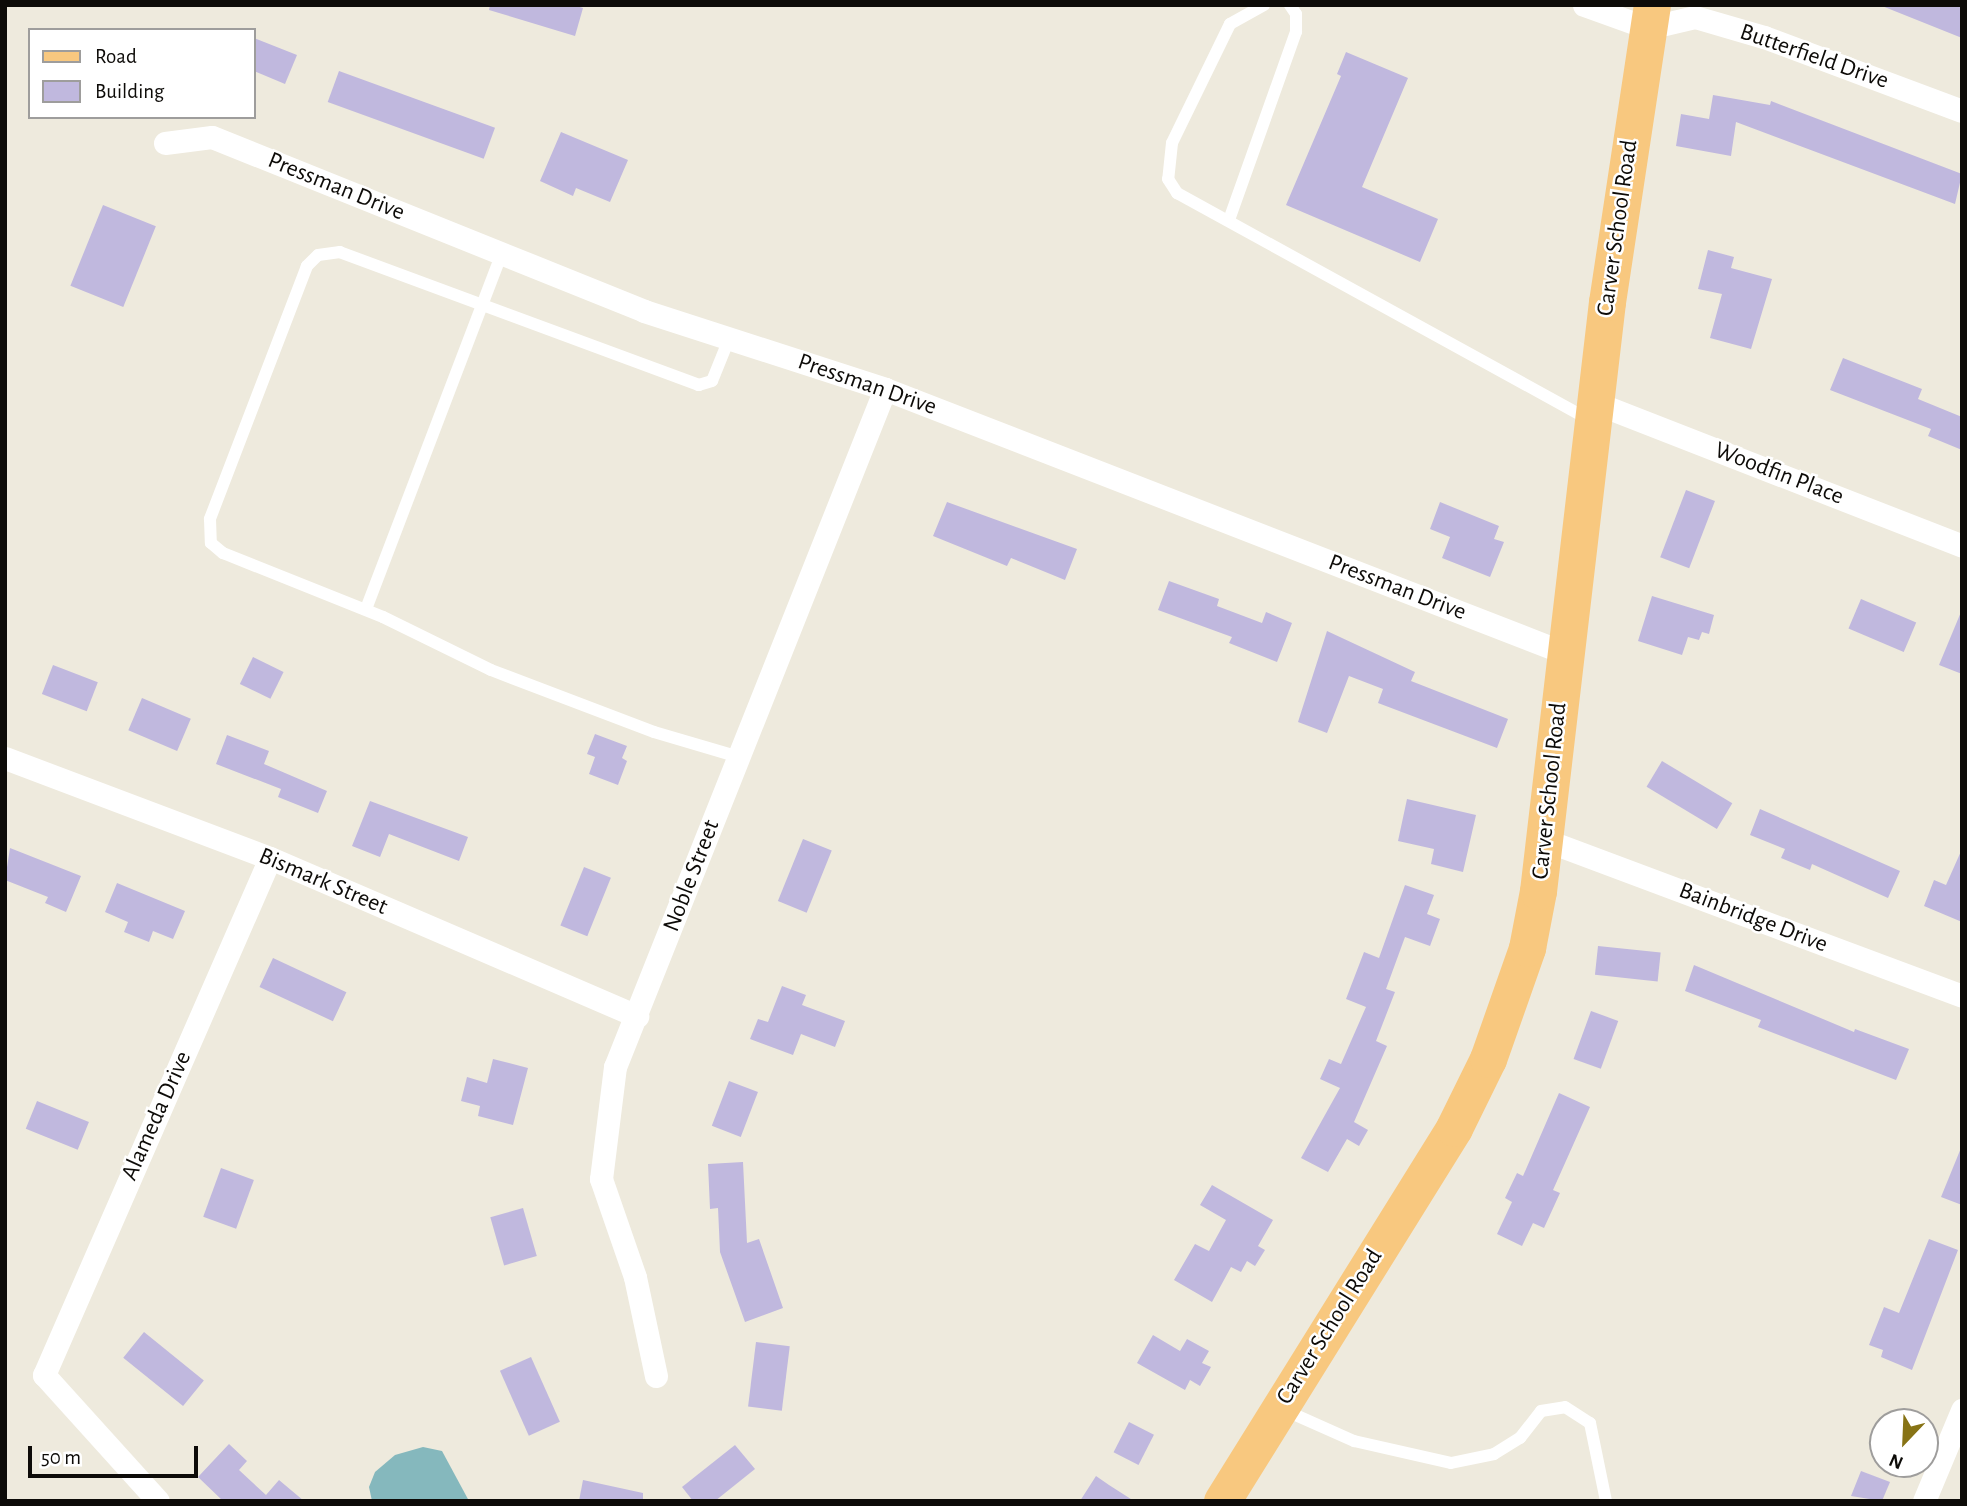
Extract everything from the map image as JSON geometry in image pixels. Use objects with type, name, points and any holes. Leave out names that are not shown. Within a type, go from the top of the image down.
[{"type":"main road","name":"Carver School Road","points":[[1222,1501],[1454,1128],[1488,1059],[1527,948],[1545,840],[1594,412],[1650,17]]},
{"type":"street","points":[[1584,5],[1650,17]]},
{"type":"street","name":"Butterfield Drive","points":[[1650,17],[1695,17],[1777,42],[1962,111]]},
{"type":"street","name":"Pressman Drive","points":[[165,143],[212,137],[644,311],[885,389],[1565,653]]},
{"type":"street","name":"Noble Street","points":[[656,1376],[635,1277],[601,1179],[615,1067],[885,389]]},
{"type":"street","name":"Woodfin Place","points":[[1594,412],[1962,546]]},
{"type":"street","name":"Bismark Street","points":[[5,758],[270,858],[637,1016]]},
{"type":"street","name":"Bainbridge Drive","points":[[1545,840],[1962,996]]},
{"type":"street","name":"Alameda Drive","points":[[158,1501],[44,1375],[270,858]]},
{"type":"street","points":[[1924,1501],[1962,1410]]},
{"type":"lane","points":[[1264,5],[1230,24],[1171,143],[1168,179],[1177,192],[1594,412]]},
{"type":"lane","points":[[1228,220],[1296,32],[1296,14],[1290,5]]},
{"type":"lane","points":[[729,339],[712,381],[699,384],[341,252],[318,255],[307,266],[244,430],[211,519],[211,543],[223,553],[366,609],[491,670],[654,732],[739,757]]},
{"type":"lane","points":[[366,609],[502,253]]},
{"type":"lane","points":[[1280,1408],[1354,1441],[1451,1463],[1494,1454],[1520,1438],[1541,1411],[1565,1407],[1590,1423],[1606,1501]]},
{"type":"water","points":[[423,1447],[442,1451],[469,1501],[372,1501],[369,1487],[375,1472],[395,1455]]},
{"type":"building","points":[[490,5],[573,5],[583,8],[575,36],[489,10]]},
{"type":"building","points":[[1962,5],[1962,38],[1882,6]]},
{"type":"building","points":[[256,39],[297,55],[285,84],[256,72]]},
{"type":"building","points":[[1346,52],[1408,78],[1362,187],[1438,219],[1420,262],[1286,205],[1341,76],[1337,74]]},
{"type":"building","points":[[339,71],[495,128],[484,159],[328,102]]},
{"type":"building","points":[[1713,95],[1770,105],[1771,101],[1962,174],[1955,204],[1736,122],[1731,156],[1676,146],[1681,114],[1709,119]]},
{"type":"building","points":[[561,132],[628,160],[610,202],[576,188],[573,196],[540,181]]},
{"type":"building","points":[[103,205],[156,226],[123,307],[70,286]]},
{"type":"building","points":[[1708,250],[1734,257],[1731,268],[1772,279],[1751,349],[1710,338],[1722,294],[1698,289]]},
{"type":"building","points":[[1843,358],[1922,389],[1918,399],[1962,417],[1962,450],[1928,436],[1931,429],[1830,390]]},
{"type":"building","points":[[1686,490],[1715,501],[1689,568],[1660,557]]},
{"type":"building","points":[[947,502],[1077,549],[1065,580],[1011,558],[1007,566],[933,536]]},
{"type":"building","points":[[1440,502],[1499,526],[1494,539],[1504,542],[1490,577],[1442,558],[1450,537],[1430,529]]},
{"type":"building","points":[[1169,581],[1219,599],[1217,606],[1262,623],[1266,612],[1292,623],[1277,662],[1229,643],[1232,637],[1158,610]]},
{"type":"building","points":[[1652,596],[1714,615],[1709,634],[1702,632],[1699,640],[1688,637],[1682,655],[1638,641]]},
{"type":"building","points":[[1861,599],[1916,622],[1904,652],[1848,628]]},
{"type":"building","points":[[1962,612],[1962,674],[1939,665]]},
{"type":"building","points":[[1327,631],[1415,672],[1411,681],[1508,719],[1497,748],[1378,703],[1383,689],[1349,676],[1327,733],[1298,722]]},
{"type":"building","points":[[253,657],[284,672],[270,699],[240,684]]},
{"type":"building","points":[[53,665],[98,682],[87,711],[42,694]]},
{"type":"building","points":[[142,698],[191,719],[177,751],[128,730]]},
{"type":"building","points":[[595,734],[627,746],[622,758],[627,761],[618,785],[589,774],[595,757],[587,754]]},
{"type":"building","points":[[227,735],[269,751],[264,764],[327,791],[318,813],[278,797],[281,789],[216,764]]},
{"type":"building","points":[[1662,761],[1732,803],[1717,829],[1647,787]]},
{"type":"building","points":[[1407,799],[1476,815],[1463,872],[1431,864],[1434,849],[1398,841]]},
{"type":"building","points":[[370,801],[468,837],[459,861],[389,834],[380,857],[352,846]]},
{"type":"building","points":[[1760,809],[1900,871],[1888,898],[1812,864],[1810,870],[1781,858],[1785,849],[1750,835]]},
{"type":"building","points":[[803,839],[832,851],[807,913],[778,901]]},
{"type":"building","points":[[10,848],[81,876],[66,912],[45,903],[48,897],[5,880]]},
{"type":"building","points":[[1962,849],[1962,922],[1924,906],[1934,880],[1946,885]]},
{"type":"building","points":[[584,867],[611,878],[587,936],[560,925]]},
{"type":"building","points":[[117,883],[185,911],[173,939],[153,931],[149,942],[124,932],[128,922],[105,912]]},
{"type":"building","points":[[1405,885],[1434,895],[1427,914],[1440,919],[1430,946],[1405,937],[1386,989],[1395,992],[1376,1041],[1387,1046],[1354,1122],[1368,1130],[1359,1146],[1347,1139],[1328,1172],[1301,1158],[1340,1088],[1320,1079],[1329,1059],[1341,1064],[1366,1007],[1346,999],[1364,952],[1379,958]]},
{"type":"building","points":[[1598,946],[1661,953],[1658,981],[1595,975]]},
{"type":"building","points":[[273,958],[346,992],[333,1021],[259,987]]},
{"type":"building","points":[[1694,965],[1854,1032],[1855,1029],[1909,1049],[1896,1080],[1758,1027],[1761,1020],[1685,991]]},
{"type":"building","points":[[782,986],[806,995],[802,1005],[845,1021],[835,1047],[801,1034],[793,1055],[750,1039],[758,1019],[768,1022]]},
{"type":"building","points":[[1591,1011],[1618,1021],[1601,1069],[1574,1059]]},
{"type":"building","points":[[493,1059],[528,1068],[513,1125],[478,1116],[480,1106],[461,1101],[467,1077],[487,1083]]},
{"type":"building","points":[[729,1081],[758,1092],[741,1137],[712,1126]]},
{"type":"building","points":[[1559,1093],[1590,1107],[1553,1190],[1560,1193],[1544,1228],[1533,1223],[1522,1246],[1497,1234],[1512,1202],[1505,1198],[1517,1173],[1523,1176]]},
{"type":"building","points":[[37,1101],[89,1122],[78,1150],[26,1129]]},
{"type":"building","points":[[1962,1148],[1962,1205],[1941,1197]]},
{"type":"building","points":[[743,1162],[747,1243],[759,1239],[783,1308],[745,1322],[720,1252],[718,1208],[710,1209],[708,1164]]},
{"type":"building","points":[[221,1168],[254,1180],[236,1229],[203,1217]]},
{"type":"building","points":[[1212,1185],[1273,1220],[1258,1246],[1265,1250],[1255,1266],[1247,1261],[1241,1272],[1231,1267],[1212,1302],[1174,1280],[1195,1244],[1209,1251],[1226,1220],[1200,1205]]},
{"type":"building","points":[[523,1208],[537,1256],[504,1265],[490,1217]]},
{"type":"building","points":[[1929,1239],[1958,1250],[1912,1370],[1881,1357],[1883,1350],[1869,1345],[1884,1307],[1899,1313]]},
{"type":"building","points":[[144,1332],[204,1380],[183,1406],[123,1358]]},
{"type":"building","points":[[1153,1335],[1180,1351],[1187,1339],[1209,1351],[1202,1363],[1211,1367],[1200,1386],[1190,1380],[1185,1390],[1137,1363]]},
{"type":"building","points":[[756,1342],[790,1346],[782,1411],[748,1407]]},
{"type":"building","points":[[531,1357],[560,1422],[529,1436],[500,1371]]},
{"type":"building","points":[[1129,1422],[1154,1435],[1139,1465],[1114,1452]]},
{"type":"building","points":[[229,1444],[247,1461],[239,1470],[266,1495],[279,1480],[304,1501],[223,1501],[198,1477]]},
{"type":"building","points":[[735,1445],[755,1469],[715,1501],[693,1501],[682,1487]]},
{"type":"building","points":[[1861,1471],[1869,1474],[1869,1478],[1890,1482],[1882,1501],[1851,1496]]},
{"type":"building","points":[[1096,1476],[1109,1485],[1134,1501],[1080,1501]]},
{"type":"building","points":[[583,1480],[643,1493],[643,1501],[579,1501]]}]
